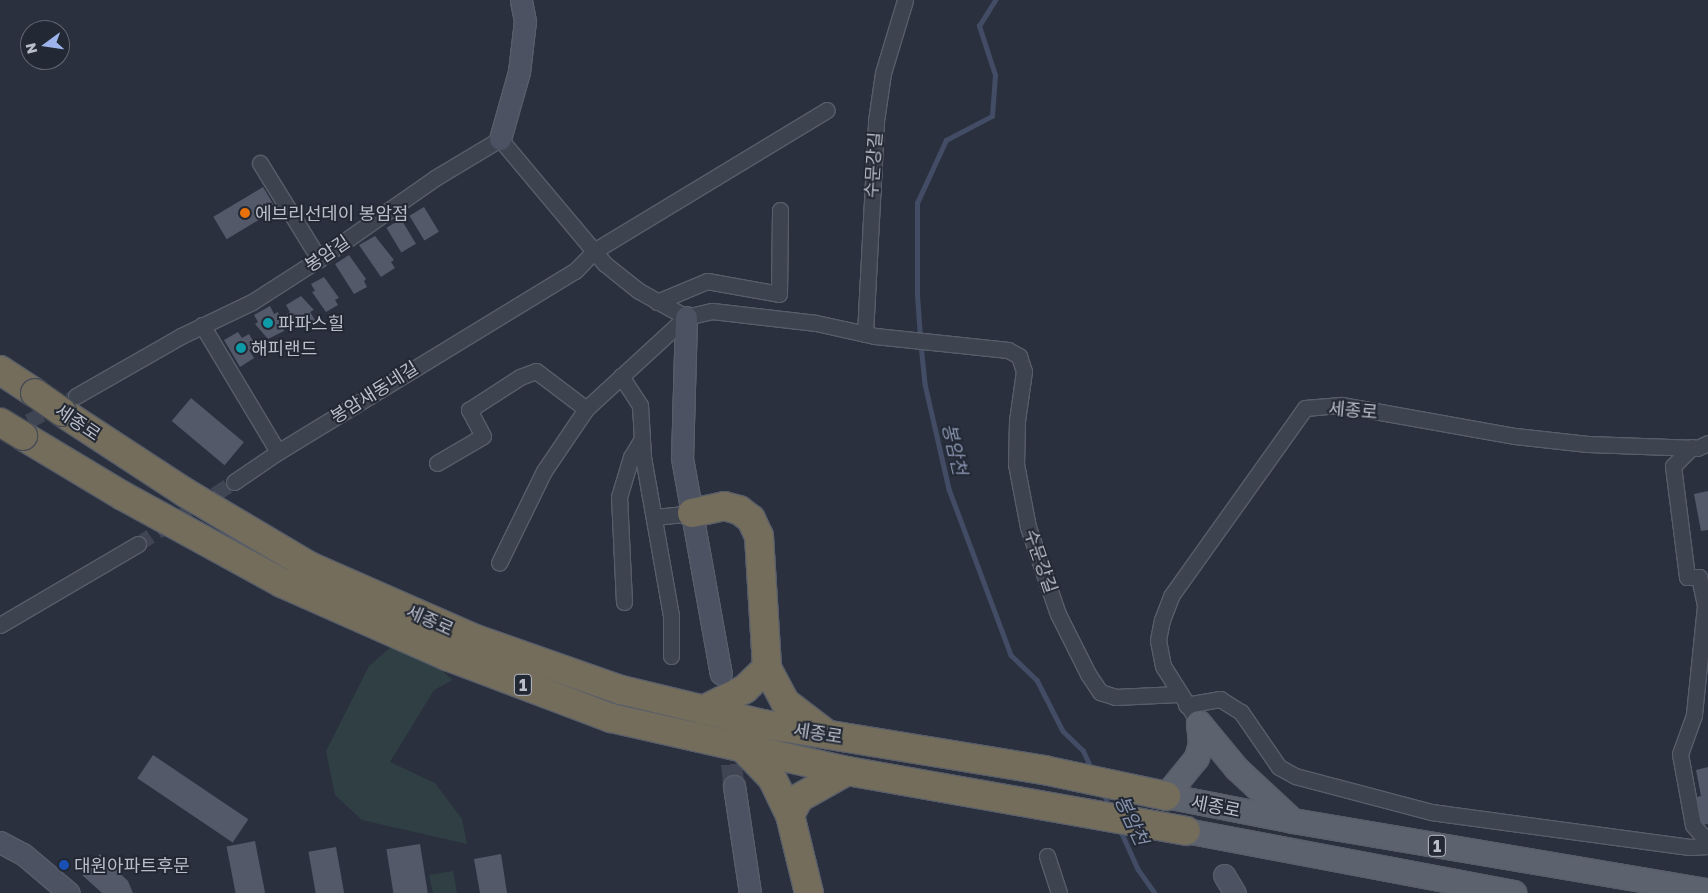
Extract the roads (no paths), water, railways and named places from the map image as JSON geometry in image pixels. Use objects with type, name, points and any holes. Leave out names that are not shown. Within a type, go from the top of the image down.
[{"type":"highway","name":"세종로","points":[[0,370],[35,393],[69,404],[186,493],[309,566],[473,638],[621,690],[703,710],[827,734],[1044,770],[1166,796]]},
{"type":"highway","name":"세종로","points":[[11,429],[123,496],[282,583],[447,656],[611,718],[847,772],[1186,831]]},
{"type":"highway","points":[[692,513],[724,506],[739,510],[751,519],[759,536],[767,668],[785,702],[827,734]]},
{"type":"highway","points":[[703,710],[745,689],[767,668]]},
{"type":"highway","points":[[745,750],[772,778],[790,814],[808,893]]},
{"type":"highway","points":[[790,814],[799,798],[810,789],[847,772]]},
{"type":"main road","points":[[1166,796],[1197,758],[1201,742],[1188,707]]},
{"type":"main road","points":[[1188,707],[1237,769],[1293,822]]},
{"type":"main road","name":"세종로","points":[[1166,796],[1293,822],[1708,891]]},
{"type":"main road","name":"세종로","points":[[1186,831],[1514,893]]},
{"type":"street","points":[[521,0],[525,21],[519,72],[500,139],[521,168],[605,264],[657,302],[686,317]]},
{"type":"street","name":"수문강길","points":[[905,0],[883,73],[876,121],[870,335],[1008,350],[1019,356],[1024,370],[1017,421],[1016,464],[1028,527],[1058,614],[1088,674],[1100,692],[1116,697],[1188,707],[1220,699],[1241,712],[1279,767],[1295,776],[1431,812],[1690,847],[1708,846]]},
{"type":"street","name":"봉암새동네길","points":[[234,482],[278,452],[575,271],[594,251],[827,110]]},
{"type":"street","name":"봉암길","points":[[69,404],[202,325],[252,302],[319,259],[434,178],[500,139]]},
{"type":"street","points":[[260,163],[319,259]]},
{"type":"street","points":[[657,302],[707,281],[779,294],[780,210]]},
{"type":"street","points":[[499,563],[544,471],[586,409],[686,317],[712,311],[816,323],[870,335]]},
{"type":"street","points":[[686,317],[682,458],[721,674]]},
{"type":"street","points":[[202,325],[278,452]]},
{"type":"street","points":[[437,463],[483,436],[469,410],[536,371],[586,409]]},
{"type":"street","points":[[621,376],[640,404],[643,458],[655,517],[671,616],[671,656]]},
{"type":"street","name":"세종로","points":[[1188,707],[1163,666],[1158,640],[1171,596],[1305,408],[1341,405],[1515,436],[1588,444],[1692,448],[1708,443]]},
{"type":"street","points":[[624,602],[619,497],[631,457],[643,438]]},
{"type":"street","points":[[1692,448],[1673,466],[1687,577],[1699,577],[1705,606],[1694,715],[1680,754],[1693,824],[1708,842]]},
{"type":"street","points":[[655,517],[692,513]]},
{"type":"street","points":[[0,625],[138,544]]},
{"type":"street","points":[[734,786],[750,893]]},
{"type":"street","points":[[0,842],[23,854],[69,893]]},
{"type":"street","points":[[1047,856],[1058,893]]},
{"type":"street","points":[[1224,875],[1235,893]]},
{"type":"waterway","name":"봉암천","points":[[920,337],[917,295],[917,203],[946,140],[992,116],[995,75],[979,26],[995,0]]},
{"type":"waterway","name":"봉암천","points":[[921,345],[925,384],[949,489],[1011,655],[1037,680],[1063,731],[1083,750],[1092,769]]},
{"type":"waterway","name":"봉암천","points":[[1103,792],[1110,808]]},
{"type":"waterway","name":"봉암천","points":[[1120,829],[1138,869],[1155,893]]},
{"type":"tunnel","points":[[8,432],[76,396]]},
{"type":"tunnel","points":[[138,544],[234,482]]},
{"type":"tunnel","points":[[728,732],[734,786]]},
{"type":"place","name":"에브리선데이 봉암점","points":[[245,213]]},
{"type":"place","name":"파파스힐","points":[[268,323]]},
{"type":"place","name":"해피랜드","points":[[241,348]]},
{"type":"place","name":"대원아파트후문","points":[[64,865]]}]
